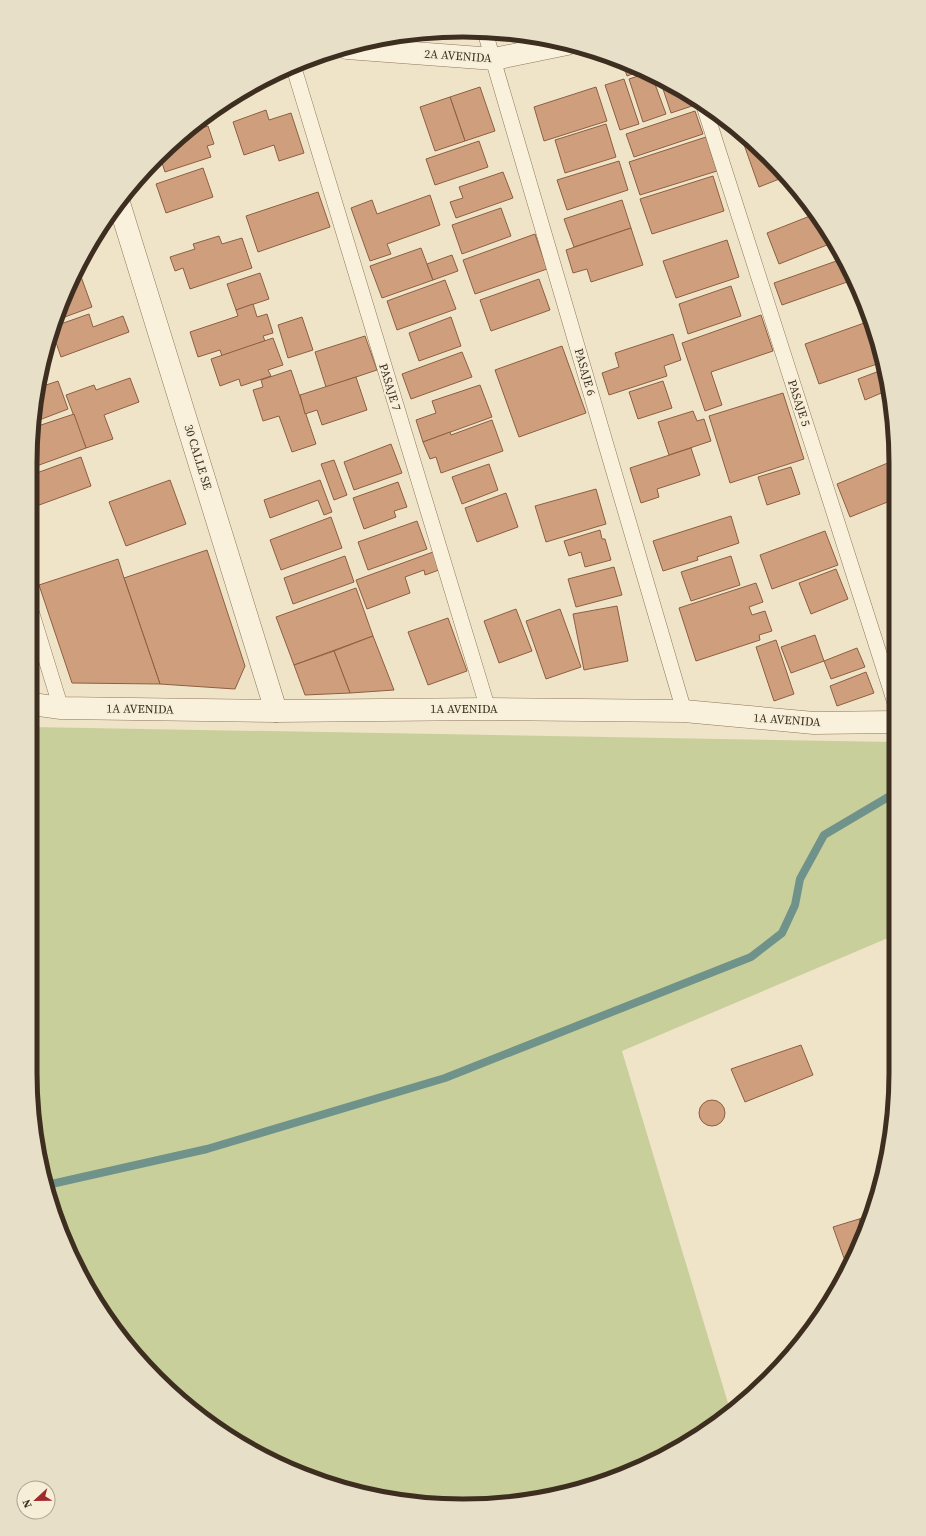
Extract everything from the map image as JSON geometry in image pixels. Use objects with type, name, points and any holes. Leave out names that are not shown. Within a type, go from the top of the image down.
[{"type":"street","name":"2A AVENIDA","points":[[364,49],[494,59],[553,47]]},
{"type":"street","name":"30 CALLE SE","points":[[121,209],[276,711]]},
{"type":"street","name":"1A AVENIDA","points":[[37,705],[61,708],[276,711],[488,709],[684,711],[814,723],[889,722]]},
{"type":"lane","name":"PASAJE 6","points":[[487,38],[684,711]]},
{"type":"lane","name":"PASAJE 7","points":[[295,71],[488,709]]},
{"type":"lane","name":"PASAJE 5","points":[[707,114],[889,684]]},
{"type":"lane","points":[[37,630],[61,708]]},
{"type":"green space","points":[[37,727],[889,742],[889,938],[622,1051],[729,1405],[700,1427],[676,1442],[626,1467],[546,1491],[491,1498],[435,1498],[380,1491],[300,1467],[250,1442],[226,1427],[182,1393],[143,1354],[109,1310],[94,1286],[69,1236],[60,1210],[45,1156],[38,1101]]},
{"type":"building","points":[[624,68],[635,73],[627,76]]},
{"type":"building","points":[[640,75],[655,83],[666,114],[643,122],[629,79]]},
{"type":"building","points":[[624,79],[639,124],[620,130],[605,85]]},
{"type":"building","points":[[480,87],[495,131],[465,141],[450,97]]},
{"type":"building","points":[[596,87],[607,121],[544,141],[534,107]]},
{"type":"building","points":[[662,87],[694,105],[671,113]]},
{"type":"building","points":[[450,97],[465,141],[435,151],[420,107]]},
{"type":"building","points":[[266,110],[269,120],[291,113],[304,153],[279,161],[274,145],[244,155],[233,122]]},
{"type":"building","points":[[695,111],[703,134],[634,157],[626,134]]},
{"type":"building","points":[[606,124],[616,157],[565,173],[555,140]]},
{"type":"building","points":[[208,126],[214,144],[207,146],[211,157],[165,172],[162,162],[199,129]]},
{"type":"building","points":[[706,137],[717,171],[640,195],[629,162]]},
{"type":"building","points":[[479,141],[488,167],[435,185],[426,159]]},
{"type":"building","points":[[743,142],[780,179],[759,187]]},
{"type":"building","points":[[619,161],[628,190],[567,210],[557,180]]},
{"type":"building","points":[[203,168],[213,197],[166,213],[156,184]]},
{"type":"building","points":[[503,172],[513,198],[456,218],[450,202],[463,198],[459,187]]},
{"type":"building","points":[[713,176],[724,211],[652,234],[640,199]]},
{"type":"building","points":[[318,192],[330,227],[258,252],[246,216]]},
{"type":"building","points":[[430,195],[440,225],[387,244],[391,254],[370,261],[351,208],[372,200],[377,214]]},
{"type":"building","points":[[622,200],[631,228],[574,247],[564,219]]},
{"type":"building","points":[[501,208],[511,236],[462,254],[452,225]]},
{"type":"building","points":[[810,216],[824,237],[827,245],[779,264],[767,233]]},
{"type":"building","points":[[631,228],[643,265],[591,282],[587,269],[573,273],[566,250]]},
{"type":"building","points":[[535,234],[547,269],[475,294],[463,260]]},
{"type":"building","points":[[219,236],[222,244],[242,238],[252,268],[190,289],[183,268],[175,271],[170,257],[195,249],[193,244]]},
{"type":"building","points":[[727,240],[739,277],[676,298],[663,261]]},
{"type":"building","points":[[421,248],[433,280],[382,298],[370,266]]},
{"type":"building","points":[[452,255],[458,271],[433,280],[427,264]]},
{"type":"building","points":[[838,261],[848,282],[782,305],[774,283]]},
{"type":"building","points":[[260,273],[269,299],[236,310],[227,284]]},
{"type":"building","points":[[81,276],[92,307],[63,318],[69,300]]},
{"type":"building","points":[[539,279],[550,310],[491,331],[480,300]]},
{"type":"building","points":[[445,280],[456,309],[397,330],[387,301]]},
{"type":"building","points":[[731,286],[741,316],[688,334],[679,304]]},
{"type":"building","points":[[253,304],[257,317],[267,314],[273,333],[263,336],[265,341],[222,356],[220,350],[198,357],[190,332],[238,316],[236,310]]},
{"type":"building","points":[[89,314],[93,327],[123,316],[129,332],[61,357],[56,341],[61,324]]},
{"type":"building","points":[[761,315],[773,351],[711,372],[722,405],[705,411],[682,343]]},
{"type":"building","points":[[302,317],[313,350],[288,358],[278,325]]},
{"type":"building","points":[[451,317],[461,346],[419,361],[409,333]]},
{"type":"building","points":[[865,323],[877,364],[819,384],[805,344]]},
{"type":"building","points":[[673,334],[681,360],[664,366],[667,376],[609,395],[602,373],[619,367],[615,353]]},
{"type":"building","points":[[365,336],[377,370],[326,387],[315,352]]},
{"type":"building","points":[[273,338],[283,365],[268,370],[271,376],[241,386],[239,379],[220,386],[211,359]]},
{"type":"building","points":[[562,346],[586,413],[519,437],[495,370]]},
{"type":"building","points":[[462,352],[472,377],[411,399],[402,374]]},
{"type":"building","points":[[291,370],[316,444],[292,452],[279,416],[263,421],[253,390],[263,387],[261,380]]},
{"type":"building","points":[[879,371],[883,392],[865,400],[858,379]]},
{"type":"building","points":[[356,377],[367,410],[322,425],[317,410],[305,414],[300,395]]},
{"type":"building","points":[[130,378],[139,402],[104,415],[113,439],[86,448],[66,395],[94,385],[96,390]]},
{"type":"building","points":[[58,381],[68,409],[40,420],[41,407],[44,386]]},
{"type":"building","points":[[663,381],[672,408],[638,419],[629,392]]},
{"type":"building","points":[[480,385],[492,417],[423,442],[416,420],[436,413],[432,401]]},
{"type":"building","points":[[783,393],[804,459],[730,483],[709,416]]},
{"type":"building","points":[[693,411],[697,421],[704,419],[711,441],[669,455],[658,422]]},
{"type":"building","points":[[74,414],[86,448],[37,466],[39,426]]},
{"type":"building","points":[[492,420],[503,451],[441,473],[436,457],[430,459],[423,442],[450,432],[451,435]]},
{"type":"building","points":[[391,444],[402,473],[354,490],[344,462]]},
{"type":"building","points":[[691,448],[700,475],[657,489],[659,497],[641,503],[630,468]]},
{"type":"building","points":[[81,457],[91,486],[37,506],[37,473]]},
{"type":"building","points":[[334,460],[347,495],[334,500],[321,464]]},
{"type":"building","points":[[889,462],[889,501],[850,517],[837,484]]},
{"type":"building","points":[[489,464],[498,490],[462,504],[452,477]]},
{"type":"building","points":[[791,467],[800,494],[767,505],[758,477]]},
{"type":"building","points":[[170,480],[186,524],[126,546],[109,502]]},
{"type":"building","points":[[320,480],[332,512],[324,515],[318,500],[270,518],[264,500]]},
{"type":"building","points":[[398,482],[407,507],[394,511],[396,517],[364,529],[353,498]]},
{"type":"building","points":[[596,489],[606,524],[546,542],[535,506]]},
{"type":"building","points":[[506,493],[518,527],[477,542],[465,508]]},
{"type":"building","points":[[731,516],[739,543],[697,557],[698,560],[663,571],[653,541]]},
{"type":"building","points":[[331,517],[342,548],[281,570],[270,540]]},
{"type":"building","points":[[417,521],[427,549],[368,570],[358,542]]},
{"type":"building","points":[[600,530],[602,539],[605,539],[611,560],[585,567],[581,552],[569,556],[564,541]]},
{"type":"building","points":[[825,531],[838,565],[772,589],[760,555]]},
{"type":"building","points":[[207,550],[245,666],[235,689],[160,684],[124,578]]},
{"type":"building","points":[[433,552],[439,570],[425,575],[424,570],[405,577],[410,593],[367,609],[356,580]]},
{"type":"building","points":[[345,556],[354,582],[293,604],[284,578]]},
{"type":"building","points":[[731,556],[740,585],[691,601],[681,572]]},
{"type":"building","points":[[118,559],[160,684],[72,683],[39,585]]},
{"type":"building","points":[[614,567],[622,595],[576,607],[568,579]]},
{"type":"building","points":[[836,569],[848,599],[811,614],[799,583]]},
{"type":"building","points":[[756,583],[763,602],[749,607],[752,615],[765,611],[772,631],[759,635],[760,640],[696,661],[679,608]]},
{"type":"building","points":[[356,588],[373,636],[294,665],[276,617]]},
{"type":"building","points":[[617,606],[628,661],[584,670],[573,614]]},
{"type":"building","points":[[516,609],[532,651],[499,663],[484,621]]},
{"type":"building","points":[[560,609],[581,667],[546,679],[526,621]]},
{"type":"building","points":[[448,618],[467,671],[428,685],[408,632]]},
{"type":"building","points":[[815,635],[824,661],[791,673],[781,647]]},
{"type":"building","points":[[373,636],[394,690],[350,693],[334,651]]},
{"type":"building","points":[[776,640],[794,694],[774,701],[756,647]]},
{"type":"building","points":[[857,648],[865,667],[831,679],[824,661]]},
{"type":"building","points":[[334,651],[350,693],[305,695],[294,665]]},
{"type":"building","points":[[866,672],[874,693],[837,706],[830,686]]},
{"type":"building","points":[[801,1045],[813,1075],[745,1102],[731,1069]]},
{"type":"building","points":[[712,1100],[721,1104],[725,1113],[721,1122],[712,1126],[703,1122],[699,1113],[703,1104]]},
{"type":"building","points":[[863,1218],[861,1225],[859,1219]]},
{"type":"building","points":[[859,1219],[861,1225],[847,1257],[844,1258],[833,1227]]},
{"type":"waterway","points":[[52,1184],[207,1149],[445,1078],[751,957],[782,933],[795,905],[800,879],[824,835],[889,797]]}]
